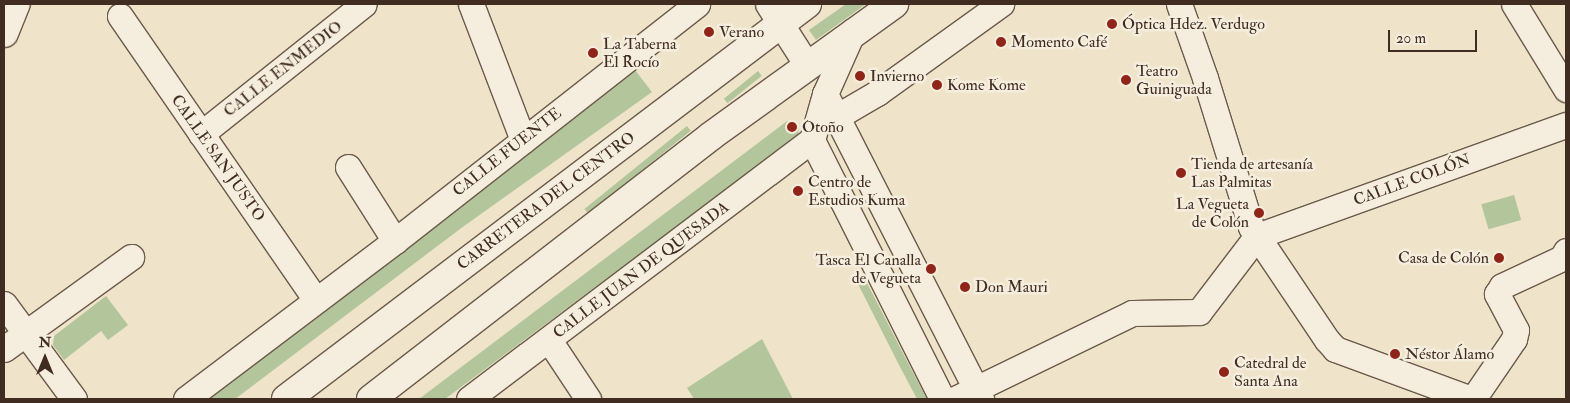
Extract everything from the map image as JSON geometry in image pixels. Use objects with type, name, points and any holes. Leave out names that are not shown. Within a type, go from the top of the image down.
[{"type":"main road","points":[[4,33],[16,4]]},
{"type":"main road","name":"CARRETERA DEL CENTRO","points":[[286,399],[773,14],[806,4]]},
{"type":"main road","points":[[371,399],[712,136],[853,31],[894,4]]},
{"type":"street","name":"CALLE ENMEDIO","points":[[201,134],[364,4]]},
{"type":"street","points":[[471,4],[523,140]]},
{"type":"street","name":"CALLE FUENTE","points":[[186,399],[395,241],[697,4]]},
{"type":"street","points":[[836,117],[878,93],[1001,4]]},
{"type":"street","points":[[1514,4],[1566,89]]},
{"type":"street","points":[[1178,5],[1205,78],[1251,228],[1335,349],[1472,399],[1514,340],[1516,330],[1498,294],[1502,286],[1562,258],[1566,251]]},
{"type":"street","points":[[773,14],[807,65]]},
{"type":"street","name":"CALLE SAN JUSTO","points":[[120,16],[316,300]]},
{"type":"street","points":[[853,31],[825,94],[812,140],[942,399]]},
{"type":"street","points":[[825,94],[970,396],[1132,313],[1199,312],[1257,236]]},
{"type":"street","name":"CALLE COLÓN","points":[[1257,236],[1566,125]]},
{"type":"street","name":"CALLE JUAN DE QUESADA","points":[[469,399],[812,140]]},
{"type":"street","points":[[348,166],[395,241]]},
{"type":"street","points":[[4,349],[131,257]]},
{"type":"street","points":[[4,304],[24,334],[74,399]]},
{"type":"street","points":[[549,340],[588,399]]},
{"type":"green space","points":[[846,4],[866,4],[816,40],[809,30]]},
{"type":"green space","points":[[635,70],[652,92],[460,229],[235,399],[206,399]]},
{"type":"green space","points":[[758,71],[762,76],[728,103],[724,99]]},
{"type":"green space","points":[[787,121],[795,122],[799,127],[798,136],[445,399],[419,399]]},
{"type":"green space","points":[[687,126],[691,131],[588,214],[584,209]]},
{"type":"green space","points":[[1514,195],[1521,220],[1488,229],[1481,204]]},
{"type":"green space","points":[[865,279],[927,399],[917,399],[899,365],[857,282]]},
{"type":"green space","points":[[106,296],[128,325],[108,340],[101,331],[64,360],[53,345],[54,336]]},
{"type":"green space","points":[[762,339],[793,399],[694,399],[687,388]]},
{"type":"place","name":"Óptica Hdez. Verdugo","points":[[1112,24]]},
{"type":"place","name":"Verano","points":[[709,32]]},
{"type":"place","name":"Momento Café","points":[[1001,42]]},
{"type":"place","name":"La Taberna El Rocío","points":[[593,53]]},
{"type":"place","name":"Invierno","points":[[860,76]]},
{"type":"place","name":"Teatro Guiniguada","points":[[1126,80]]},
{"type":"place","name":"Kome Kome","points":[[937,85]]},
{"type":"place","name":"Otoño","points":[[792,127]]},
{"type":"place","name":"Tienda de artesanía Las Palmitas","points":[[1181,173]]},
{"type":"place","name":"Centro de Estudios Kuma","points":[[798,191]]},
{"type":"place","name":"La Vegueta de Colón","points":[[1259,213]]},
{"type":"place","name":"Casa de Colón","points":[[1499,258]]},
{"type":"place","name":"Tasca El Canalla de Vegueta","points":[[931,269]]},
{"type":"place","name":"Don Mauri","points":[[965,287]]},
{"type":"place","name":"Néstor Álamo","points":[[1395,354]]},
{"type":"place","name":"Catedral de Santa Ana","points":[[1224,372]]}]
